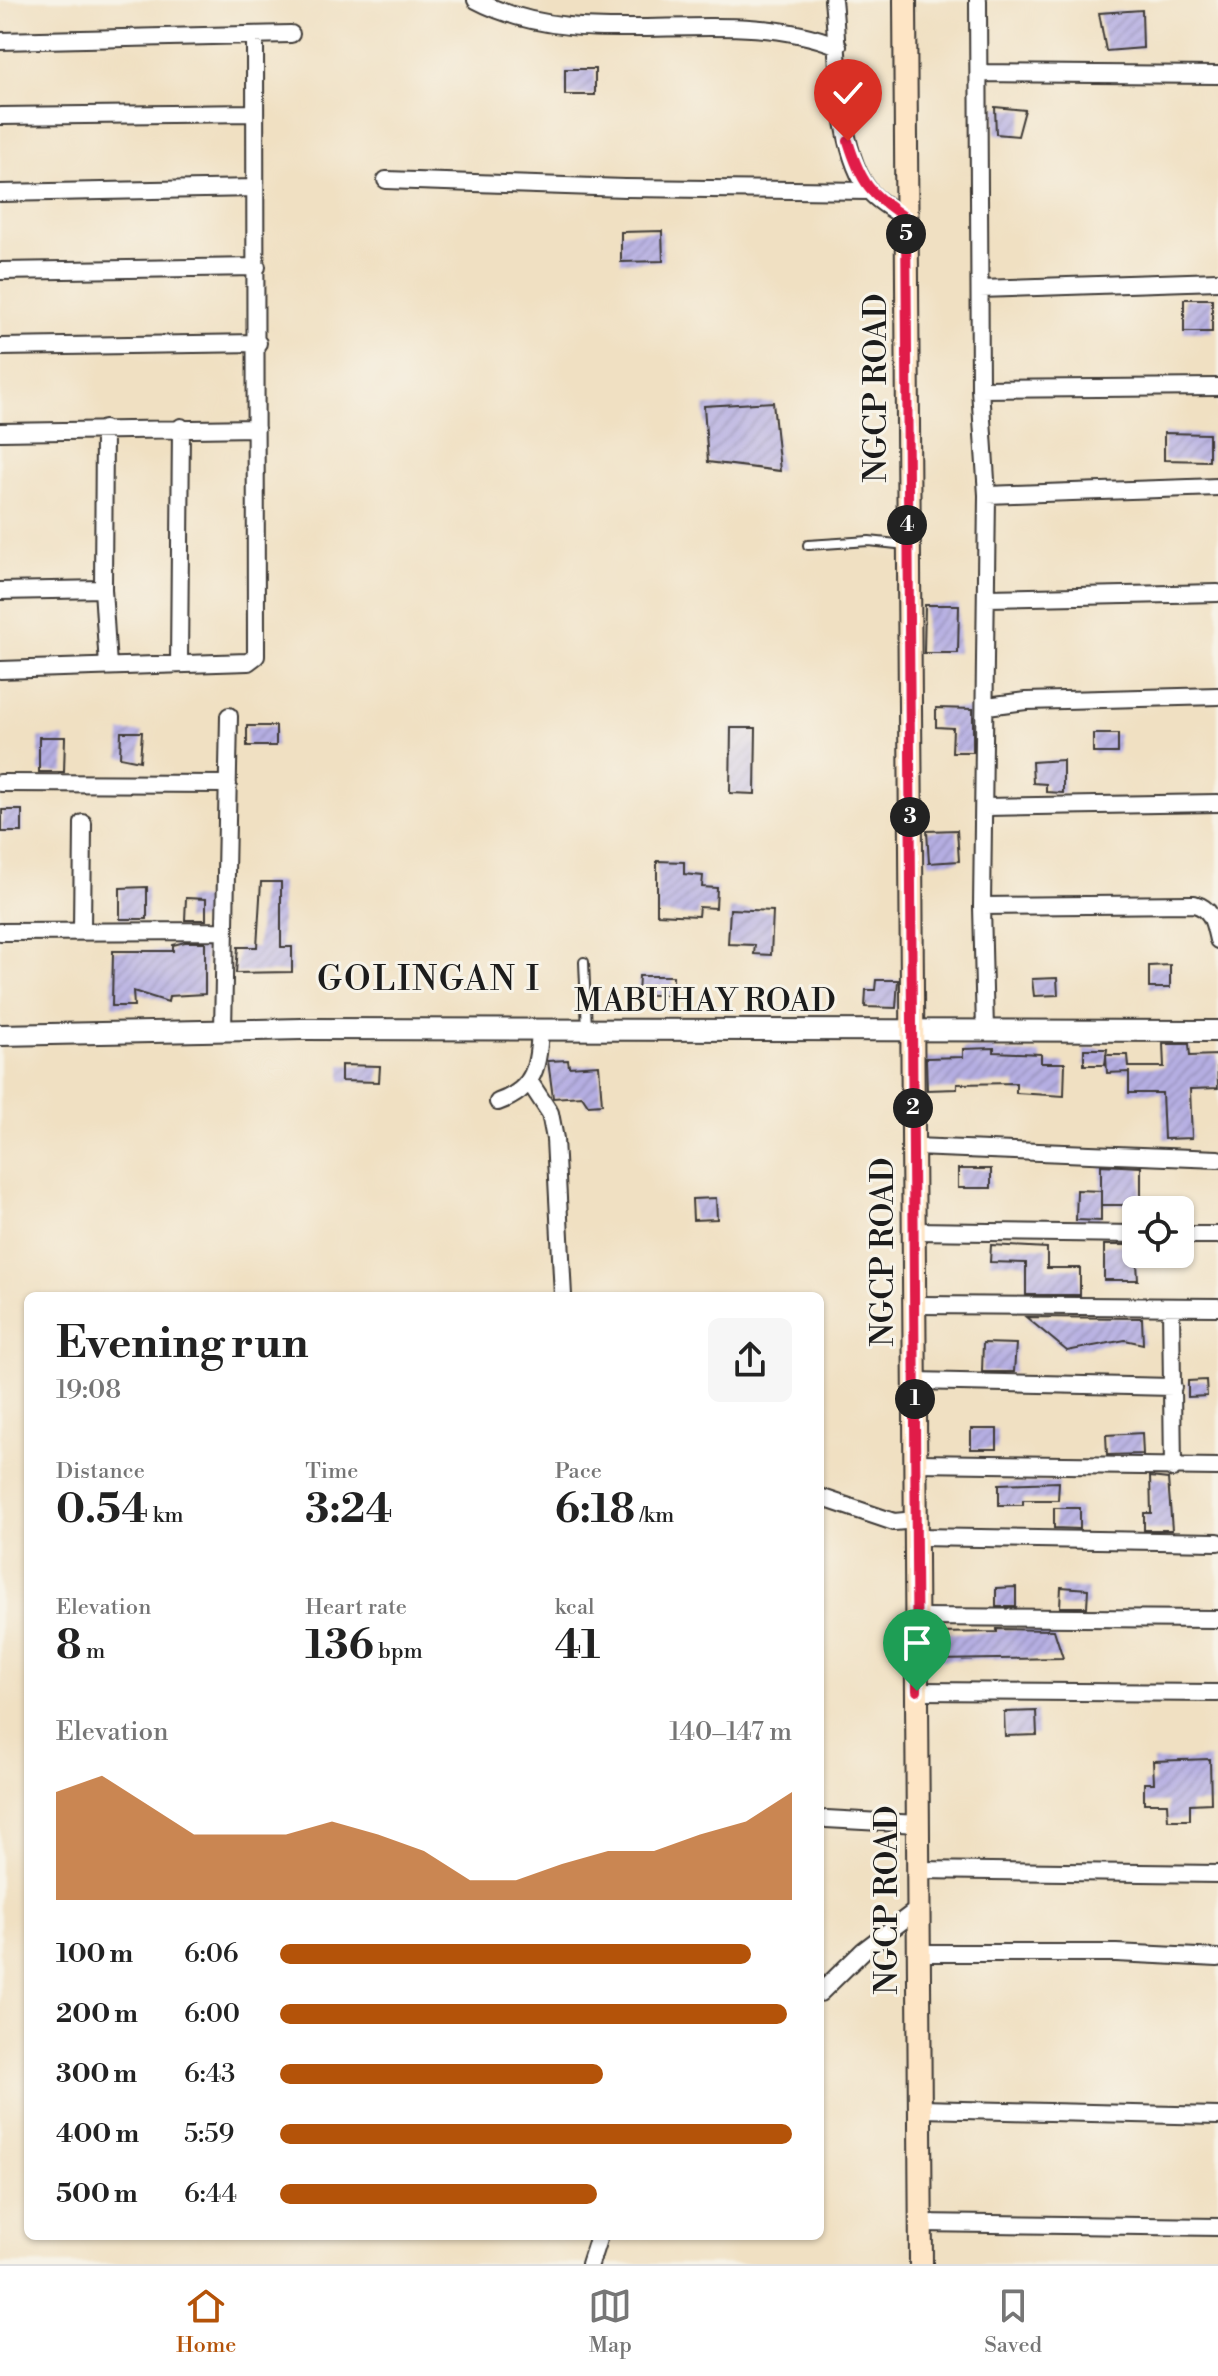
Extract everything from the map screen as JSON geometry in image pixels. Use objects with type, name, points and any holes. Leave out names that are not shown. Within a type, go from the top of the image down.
[{"type":"main road","name":"NGCP ROAD","points":[[905,0],[921,2264]]},
{"type":"street","points":[[476,0],[498,12],[531,19],[589,26],[791,30],[838,46]]},
{"type":"street","points":[[833,0],[848,141],[857,170],[869,191],[906,218]]},
{"type":"street","points":[[978,0],[980,389],[987,495],[987,706],[982,906],[985,1031]]},
{"type":"street","points":[[0,41],[291,34]]},
{"type":"street","points":[[0,670],[248,662],[256,656],[258,343],[255,37]]},
{"type":"street","points":[[980,73],[1218,75]]},
{"type":"street","points":[[0,116],[255,113]]},
{"type":"street","points":[[386,180],[625,188],[869,191]]},
{"type":"street","points":[[0,193],[255,188]]},
{"type":"street","points":[[0,271],[257,267]]},
{"type":"street","points":[[980,289],[1218,281]]},
{"type":"street","points":[[0,347],[258,343]]},
{"type":"street","points":[[980,389],[1218,387]]},
{"type":"street","points":[[179,664],[181,427]]},
{"type":"street","points":[[0,432],[256,428]]},
{"type":"street","points":[[104,429],[103,589],[108,666]]},
{"type":"street","points":[[987,495],[1218,487]]},
{"type":"street","points":[[0,591],[103,589]]},
{"type":"street","points":[[987,598],[1218,593]]},
{"type":"street","points":[[987,706],[1026,701],[1218,696]]},
{"type":"street","points":[[223,1030],[229,716]]},
{"type":"street","points":[[0,783],[228,784]]},
{"type":"street","points":[[985,807],[1218,803]]},
{"type":"street","points":[[82,931],[83,823]]},
{"type":"street","points":[[982,906],[1194,904],[1204,907],[1212,915],[1218,940]]},
{"type":"street","points":[[0,932],[224,931]]},
{"type":"street","points":[[498,1102],[516,1096],[529,1081],[538,1057],[540,1029]]},
{"type":"street","name":"MABUHAY ROAD","points":[[0,1035],[223,1030],[1218,1031]]},
{"type":"street","points":[[529,1081],[550,1113],[555,1139],[563,1292]]},
{"type":"street","points":[[914,1147],[1218,1159]]},
{"type":"street","points":[[914,1231],[1122,1234]]},
{"type":"street","points":[[1194,1235],[1218,1235]]},
{"type":"street","points":[[915,1305],[1218,1307]]},
{"type":"street","points":[[1171,1307],[1173,1469]]},
{"type":"street","points":[[915,1381],[1173,1387]]},
{"type":"street","points":[[916,1463],[1173,1469],[1218,1467]]},
{"type":"street","points":[[824,1498],[916,1528],[1218,1542]]},
{"type":"street","points":[[917,1617],[1218,1619]]},
{"type":"street","points":[[917,1691],[1218,1693]]},
{"type":"street","points":[[826,1819],[918,1824]]},
{"type":"street","points":[[918,1870],[1218,1874]]},
{"type":"street","points":[[824,1989],[864,1950],[918,1909]]},
{"type":"street","points":[[919,1953],[1116,1953],[1218,1958]]},
{"type":"street","points":[[920,2109],[1218,2116]]},
{"type":"street","points":[[920,2223],[1218,2227]]},
{"type":"street","points":[[590,2264],[598,2240]]},
{"type":"lane","points":[[808,545],[869,541],[908,545]]},
{"type":"lane","points":[[584,962],[587,1029]]},
{"type":"building","points":[[1142,10],[1143,48],[1106,51],[1099,13]]},
{"type":"building","points":[[565,69],[595,69],[595,95],[565,95]]},
{"type":"building","points":[[995,107],[1025,110],[1018,136],[996,134]]},
{"type":"building","points":[[662,231],[663,261],[621,262],[621,232]]},
{"type":"building","points":[[1184,299],[1212,299],[1212,332],[1184,332]]},
{"type":"building","points":[[773,402],[780,471],[708,462],[704,406]]},
{"type":"building","points":[[1164,433],[1209,434],[1209,461],[1164,460]]},
{"type":"building","points":[[925,605],[959,605],[958,653],[924,653]]},
{"type":"building","points":[[936,708],[973,709],[973,752],[952,752],[953,728],[936,727]]},
{"type":"building","points":[[247,726],[276,726],[276,746],[247,746]]},
{"type":"building","points":[[731,728],[756,728],[755,794],[730,793]]},
{"type":"building","points":[[121,732],[142,732],[140,761],[120,757]]},
{"type":"building","points":[[1093,734],[1118,734],[1118,753],[1093,753]]},
{"type":"building","points":[[39,737],[65,737],[64,772],[39,772]]},
{"type":"building","points":[[1063,760],[1063,793],[1046,792],[1046,784],[1033,783],[1032,762]]},
{"type":"building","points":[[2,810],[22,810],[22,832],[2,832]]},
{"type":"building","points":[[957,830],[959,861],[929,863],[927,831]]},
{"type":"building","points":[[657,861],[684,862],[684,874],[703,876],[702,887],[717,888],[716,908],[699,907],[698,916],[657,914]]},
{"type":"building","points":[[261,882],[281,882],[281,947],[292,947],[292,972],[236,973],[238,947],[257,947]]},
{"type":"building","points":[[147,887],[147,919],[120,919],[120,888]]},
{"type":"building","points":[[186,898],[206,899],[206,920],[185,920]]},
{"type":"building","points":[[730,909],[773,911],[771,955],[754,954],[755,945],[728,944]]},
{"type":"building","points":[[205,942],[205,994],[169,996],[168,1002],[133,991],[134,1006],[112,1006],[113,951],[173,951],[173,945]]},
{"type":"building","points":[[1170,965],[1170,988],[1149,988],[1149,966]]},
{"type":"building","points":[[639,976],[673,976],[673,995],[638,995]]},
{"type":"building","points":[[1057,978],[1058,995],[1034,996],[1032,979]]},
{"type":"building","points":[[876,980],[898,980],[896,1008],[865,1007],[866,990],[875,990]]},
{"type":"building","points":[[1163,1044],[1189,1044],[1190,1056],[1217,1055],[1218,1088],[1190,1089],[1192,1138],[1164,1139],[1162,1093],[1129,1093],[1129,1072],[1107,1073],[1106,1055],[1128,1055],[1129,1067],[1164,1067]]},
{"type":"building","points":[[994,1048],[994,1052],[1041,1054],[1041,1063],[1065,1063],[1064,1096],[1016,1093],[1016,1083],[957,1084],[957,1089],[927,1090],[926,1058],[963,1057],[963,1049]]},
{"type":"building","points":[[1084,1049],[1107,1049],[1105,1065],[1084,1065]]},
{"type":"building","points":[[568,1060],[569,1067],[599,1065],[602,1104],[588,1105],[582,1096],[553,1098],[548,1061]]},
{"type":"building","points":[[341,1065],[380,1066],[379,1082],[341,1081]]},
{"type":"building","points":[[1101,1165],[1141,1167],[1141,1196],[1122,1196],[1122,1205],[1101,1205]]},
{"type":"building","points":[[958,1169],[991,1169],[991,1188],[958,1188]]},
{"type":"building","points":[[1077,1190],[1101,1191],[1101,1221],[1076,1220]]},
{"type":"building","points":[[716,1198],[717,1219],[693,1220],[692,1199]]},
{"type":"building","points":[[991,1245],[1047,1248],[1047,1268],[1080,1268],[1080,1295],[1026,1295],[1026,1263],[990,1262]]},
{"type":"building","points":[[1104,1245],[1122,1245],[1122,1268],[1137,1268],[1138,1280],[1104,1280]]},
{"type":"building","points":[[1026,1317],[1142,1318],[1143,1344],[1125,1340],[1067,1351]]},
{"type":"building","points":[[983,1343],[1016,1344],[1014,1372],[982,1372]]},
{"type":"building","points":[[1206,1380],[1207,1396],[1188,1397],[1188,1381]]},
{"type":"building","points":[[971,1429],[997,1429],[997,1449],[971,1449]]},
{"type":"building","points":[[1142,1433],[1143,1454],[1107,1455],[1106,1435]]},
{"type":"building","points":[[1150,1477],[1168,1479],[1172,1530],[1144,1530],[1144,1513],[1151,1513]]},
{"type":"building","points":[[1059,1482],[1058,1500],[1023,1500],[1023,1505],[999,1505],[999,1484]]},
{"type":"building","points":[[1054,1508],[1080,1508],[1080,1529],[1054,1528]]},
{"type":"building","points":[[1016,1587],[1016,1607],[996,1607],[996,1588]]},
{"type":"building","points":[[1061,1587],[1088,1589],[1087,1607],[1060,1607]]},
{"type":"building","points":[[997,1629],[1054,1630],[1063,1658],[937,1660],[937,1633],[997,1632]]},
{"type":"building","points":[[1036,1711],[1037,1735],[1005,1736],[1004,1712]]},
{"type":"building","points":[[1210,1759],[1211,1803],[1190,1804],[1190,1820],[1168,1820],[1167,1803],[1144,1803],[1144,1783],[1154,1783],[1153,1761]]},
{"type":"district","name":"GOLINGAN I","points":[[429,978]]},
{"type":"route","points":[[848,141],[857,170],[869,191],[906,218],[917,1691]]}]
